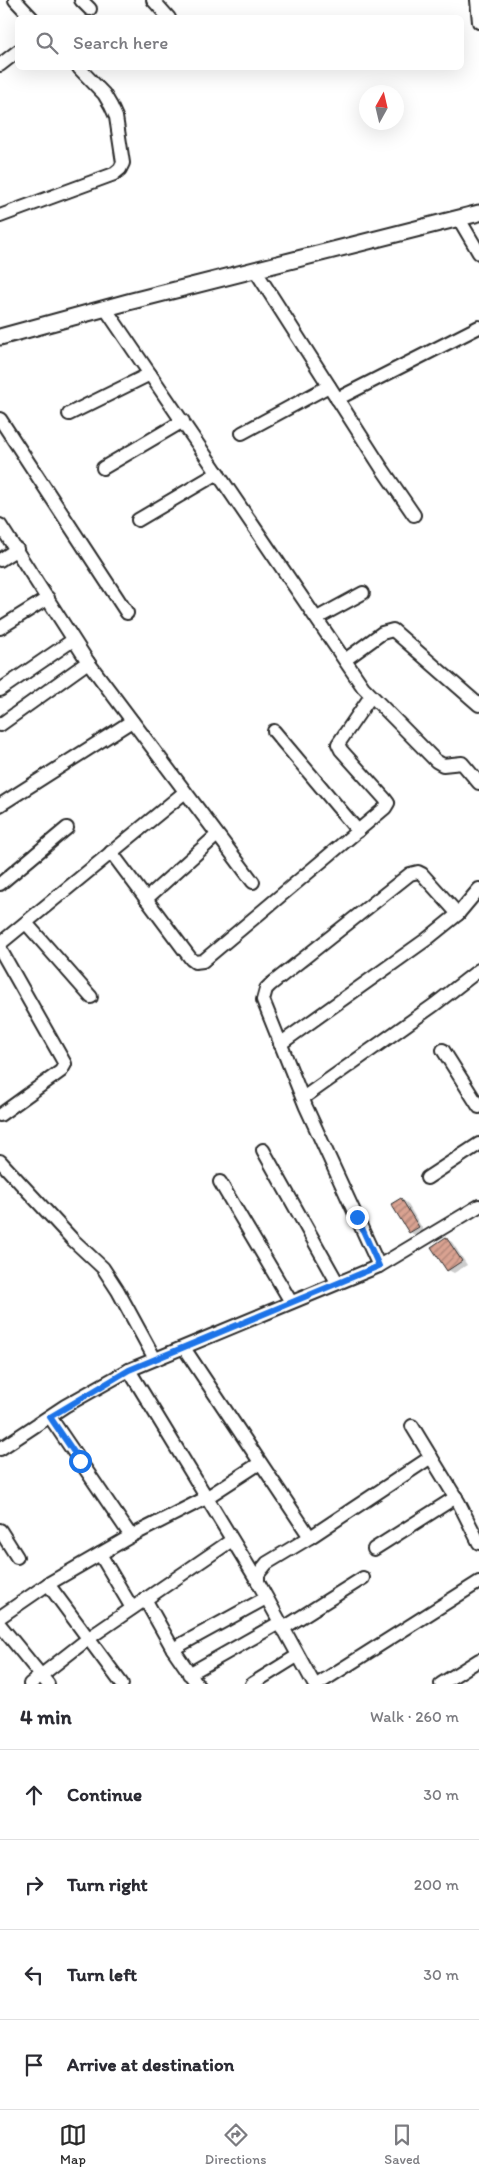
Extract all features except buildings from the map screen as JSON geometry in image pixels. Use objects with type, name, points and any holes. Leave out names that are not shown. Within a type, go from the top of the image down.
[{"type":"street","points":[[15,0],[29,15]]},
{"type":"street","points":[[153,0],[166,15]]},
{"type":"street","points":[[477,0],[479,22]]},
{"type":"street","points":[[0,66],[15,54]]},
{"type":"street","points":[[0,216],[28,204],[114,174],[120,170],[123,163],[116,117],[104,94],[81,70]]},
{"type":"street","points":[[0,337],[105,308],[479,213]]},
{"type":"street","points":[[459,219],[479,253]]},
{"type":"street","points":[[255,270],[414,515]]},
{"type":"street","points":[[105,308],[371,696],[440,764],[462,763],[479,783]]},
{"type":"street","points":[[338,399],[479,327]]},
{"type":"street","points":[[69,414],[150,374]]},
{"type":"street","points":[[242,433],[329,386]]},
{"type":"street","points":[[0,419],[127,613]]},
{"type":"street","points":[[103,468],[183,421]]},
{"type":"street","points":[[138,520],[218,473]]},
{"type":"street","points":[[0,525],[88,662],[253,882]]},
{"type":"street","points":[[0,560],[17,549]]},
{"type":"street","points":[[317,618],[363,593]]},
{"type":"street","points":[[0,628],[48,598]]},
{"type":"street","points":[[345,660],[382,634],[393,630],[479,705]]},
{"type":"street","points":[[0,690],[73,640]]},
{"type":"street","points":[[0,725],[88,662]]},
{"type":"street","points":[[110,852],[191,959],[199,962],[358,832],[381,812],[388,803],[341,750],[338,744],[371,696]]},
{"type":"street","points":[[0,805],[132,721]]},
{"type":"street","points":[[274,731],[358,832]]},
{"type":"street","points":[[0,1115],[61,1071],[65,1064],[0,945],[110,852],[185,792]]},
{"type":"street","points":[[0,884],[67,828]]},
{"type":"street","points":[[146,899],[218,835]]},
{"type":"street","points":[[379,1266],[303,1098],[265,1009],[263,1000],[266,989],[410,874],[418,872],[422,874],[458,914]]},
{"type":"street","points":[[280,1044],[458,914],[479,889]]},
{"type":"street","points":[[26,923],[91,997]]},
{"type":"street","points":[[303,1098],[434,1005],[479,970]]},
{"type":"street","points":[[443,1050],[479,1107]]},
{"type":"street","points":[[427,1178],[479,1144]]},
{"type":"street","points":[[263,1150],[337,1282]]},
{"type":"street","points":[[0,1161],[73,1240],[103,1268],[118,1291],[155,1359]]},
{"type":"street","points":[[220,1182],[291,1302]]},
{"type":"street","points":[[0,1449],[129,1370],[379,1266],[479,1206]]},
{"type":"street","points":[[184,1348],[310,1537]]},
{"type":"street","points":[[129,1370],[258,1582],[314,1684]]},
{"type":"street","points":[[50,1417],[131,1536]]},
{"type":"street","points":[[412,1426],[456,1497],[479,1542]]},
{"type":"street","points":[[258,1582],[258,1574],[267,1563],[310,1537],[431,1457]]},
{"type":"street","points":[[0,1617],[48,1584],[131,1536],[206,1498],[260,1463]]},
{"type":"street","points":[[374,1549],[456,1497]]},
{"type":"street","points":[[0,1530],[17,1557]]},
{"type":"street","points":[[30,1684],[44,1680],[89,1638],[232,1540]]},
{"type":"street","points":[[100,1554],[132,1608]]},
{"type":"street","points":[[145,1599],[173,1649],[193,1679],[363,1578]]},
{"type":"street","points":[[318,1684],[479,1582]]},
{"type":"street","points":[[48,1584],[122,1684]]},
{"type":"street","points":[[173,1649],[266,1598]]},
{"type":"street","points":[[0,1625],[44,1680]]},
{"type":"street","points":[[252,1684],[298,1656]]},
{"type":"street","points":[[441,1684],[479,1660]]},
{"type":"route","points":[[80,1461],[50,1417],[110,1379],[129,1370],[379,1266],[357,1217]]}]
